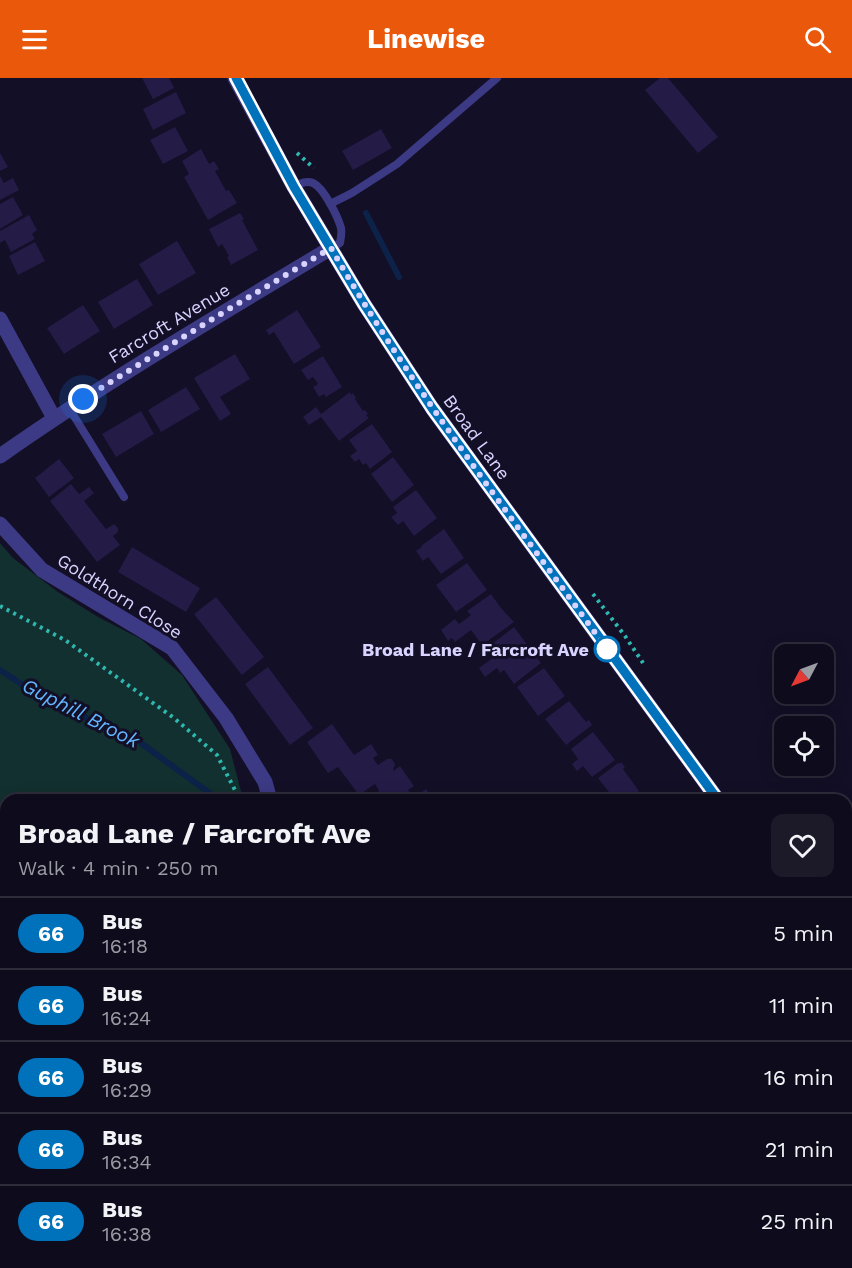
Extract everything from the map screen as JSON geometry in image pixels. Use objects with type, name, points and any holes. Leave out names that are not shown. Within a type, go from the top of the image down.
[{"type":"street","name":"Broad Lane","points":[[236,78],[294,187],[364,304],[432,408],[714,794]]},
{"type":"street","name":"Farcroft Avenue","points":[[0,456],[113,380],[331,248]]},
{"type":"street","points":[[0,319],[54,418]]},
{"type":"street","name":"Goldthorn Close","points":[[0,524],[42,570],[172,648],[226,718],[271,794]]},
{"type":"lane","points":[[330,204],[352,193],[397,164],[497,78]]},
{"type":"lane","points":[[294,187],[306,181],[314,183],[330,204],[342,230],[340,243],[331,248]]},
{"type":"lane","points":[[69,408],[123,497]]},
{"type":"path","points":[[0,606],[65,640],[174,718],[217,754],[237,794]]},
{"type":"green space","points":[[0,543],[13,558],[58,592],[98,617],[141,639],[182,675],[230,749],[242,794],[0,794]]},
{"type":"building","points":[[142,78],[169,78],[174,88],[153,99]]},
{"type":"building","points":[[660,78],[668,78],[718,137],[698,153],[645,90]]},
{"type":"building","points":[[176,92],[186,113],[153,130],[143,109]]},
{"type":"building","points":[[175,127],[188,151],[163,164],[150,140]]},
{"type":"building","points":[[381,129],[392,148],[353,170],[342,151]]},
{"type":"building","points":[[201,149],[209,164],[214,161],[219,169],[215,171],[226,191],[229,190],[237,203],[208,220],[184,177],[189,174],[182,161]]},
{"type":"building","points":[[0,153],[8,167],[0,171]]},
{"type":"building","points":[[0,176],[4,183],[13,178],[19,190],[0,200]]},
{"type":"building","points":[[13,197],[23,215],[0,229],[0,204]]},
{"type":"building","points":[[240,213],[258,250],[231,265],[222,244],[218,247],[209,229]]},
{"type":"building","points":[[29,215],[37,230],[32,234],[35,239],[11,252],[5,240],[0,243],[0,231]]},
{"type":"building","points":[[177,241],[196,273],[158,295],[139,264]]},
{"type":"building","points":[[35,242],[45,261],[18,275],[9,256]]},
{"type":"building","points":[[137,279],[153,305],[114,329],[98,302]]},
{"type":"building","points":[[83,305],[100,331],[64,354],[47,328]]},
{"type":"building","points":[[297,310],[321,347],[294,364],[274,332],[269,335],[266,330]]},
{"type":"building","points":[[235,354],[250,379],[220,397],[231,414],[220,421],[194,378]]},
{"type":"building","points":[[323,356],[342,387],[326,397],[324,394],[319,397],[313,387],[318,384],[313,377],[308,380],[301,370]]},
{"type":"building","points":[[186,387],[200,409],[161,432],[148,410]]},
{"type":"building","points":[[350,392],[351,395],[353,393],[369,418],[339,441],[321,417],[309,425],[303,417],[316,407],[321,414]]},
{"type":"building","points":[[141,411],[154,434],[116,457],[102,434]]},
{"type":"building","points":[[372,424],[392,452],[370,469],[366,463],[363,465],[359,459],[355,462],[350,456],[357,451],[349,440]]},
{"type":"building","points":[[393,457],[414,485],[392,502],[371,474]]},
{"type":"building","points":[[59,459],[74,478],[49,497],[35,478]]},
{"type":"building","points":[[71,484],[79,494],[89,487],[94,493],[84,501],[106,529],[114,524],[118,528],[118,532],[113,536],[120,545],[97,562],[50,501]]},
{"type":"building","points":[[416,490],[437,518],[414,536],[403,521],[398,525],[391,517],[397,513],[393,507]]},
{"type":"building","points":[[444,529],[464,558],[441,574],[428,557],[423,561],[416,551]]},
{"type":"building","points":[[132,547],[200,588],[186,612],[118,572]]},
{"type":"building","points":[[467,563],[487,590],[456,612],[436,585]]},
{"type":"building","points":[[491,594],[514,622],[482,645],[471,630],[455,642],[452,638],[448,641],[441,630],[455,619],[459,624],[471,615],[467,611]]},
{"type":"building","points":[[216,597],[264,657],[242,675],[194,614]]},
{"type":"building","points":[[514,627],[541,663],[514,684],[504,670],[500,673],[497,668],[485,677],[479,668],[494,657],[487,648]]},
{"type":"building","points":[[268,667],[313,728],[290,745],[245,684]]},
{"type":"building","points":[[544,668],[565,696],[538,716],[517,687]]},
{"type":"building","points":[[569,701],[586,722],[589,720],[592,725],[566,745],[545,719]]},
{"type":"building","points":[[332,724],[354,755],[371,744],[378,755],[373,758],[378,765],[387,759],[392,759],[395,764],[393,771],[400,766],[414,786],[408,790],[410,794],[375,794],[379,791],[375,784],[358,794],[338,767],[328,773],[307,742]]},
{"type":"building","points":[[593,732],[615,760],[592,777],[583,766],[577,771],[572,764],[578,759],[571,749]]},
{"type":"building","points":[[621,762],[625,767],[623,769],[639,791],[635,794],[610,794],[598,778]]},
{"type":"building","points":[[426,789],[430,794],[419,794]]},
{"type":"waterway","points":[[366,213],[399,277]]},
{"type":"waterway","name":"Guphill Brook","points":[[0,670],[32,691],[99,724],[134,738],[211,794]]},
{"type":"bus line","name":"66","points":[[236,78],[294,187],[364,304],[432,408],[713,794]]},
{"type":"place","name":"Broad Lane / Farcroft Ave","points":[[607,649]]},
{"type":"route","points":[[83,399],[331,248],[364,304],[432,408],[612,656],[607,649]]}]
